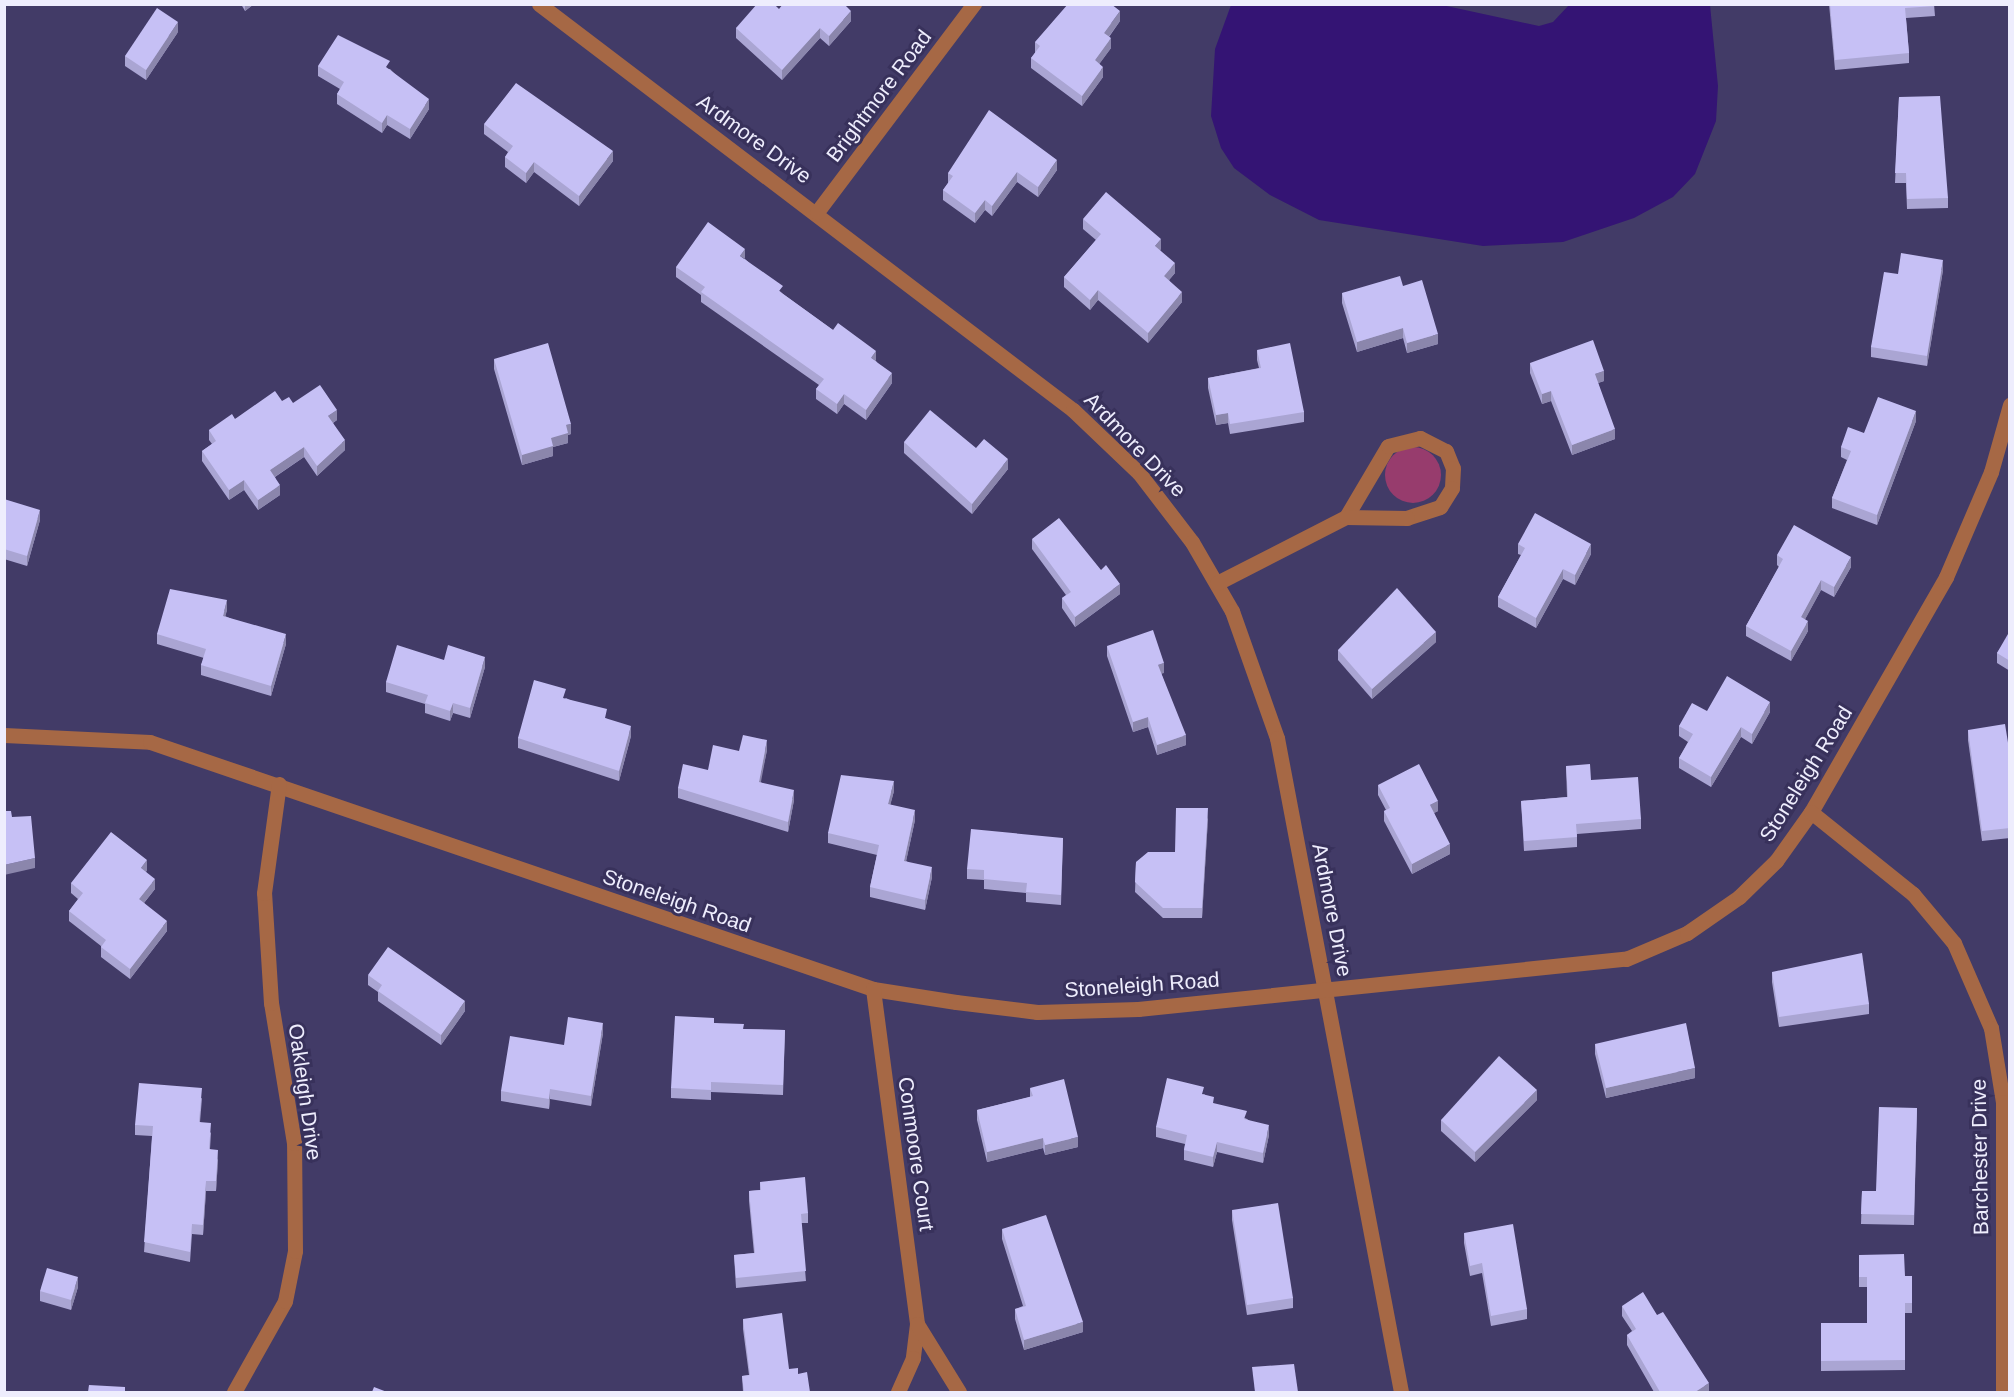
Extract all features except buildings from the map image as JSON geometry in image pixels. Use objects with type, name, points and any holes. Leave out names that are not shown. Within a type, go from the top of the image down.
[{"type":"street","name":"Ardmore Drive","points":[[539,4],[817,212],[1073,410],[1170,510],[1217,583],[1248,650],[1277,738],[1401,1392]]},
{"type":"street","name":"Brightmore Road","points":[[817,212],[974,4]]},
{"type":"street","name":"Stoneleigh Road","points":[[4,735],[150,742],[279,784],[873,989],[1038,1012],[1137,1009],[1626,959],[1687,933],[1739,897],[1776,861],[1811,812],[1946,577],[1991,472],[2010,405]]},
{"type":"street","points":[[1217,583],[1346,517],[1407,518],[1440,507],[1452,488],[1453,468],[1446,451],[1420,438],[1388,447],[1346,517]]},
{"type":"street","name":"Oakleigh Drive","points":[[234,1392],[285,1301],[295,1251],[294,1143],[271,1002],[264,893],[279,784]]},
{"type":"street","name":"Barchester Drive","points":[[1811,812],[1913,894],[1940,926],[1975,984],[1991,1028],[2003,1102],[2003,1392]]},
{"type":"street","name":"Conmoore Court","points":[[873,989],[917,1324],[913,1358],[898,1392]]},
{"type":"street","name":"Conmoore Court","points":[[917,1324],[959,1392]]},
{"type":"shaded area","points":[[1231,5],[1442,5],[1539,26],[1553,22],[1569,5],[1710,5],[1718,86],[1716,121],[1695,174],[1673,197],[1634,218],[1563,242],[1483,246],[1319,220],[1270,195],[1234,168],[1221,148],[1211,116],[1215,49]]},
{"type":"shaded area","points":[[1407,447],[1419,447],[1429,451],[1437,459],[1441,475],[1437,491],[1429,499],[1419,503],[1407,503],[1397,499],[1389,491],[1385,481],[1385,469],[1389,459],[1397,451]]}]
